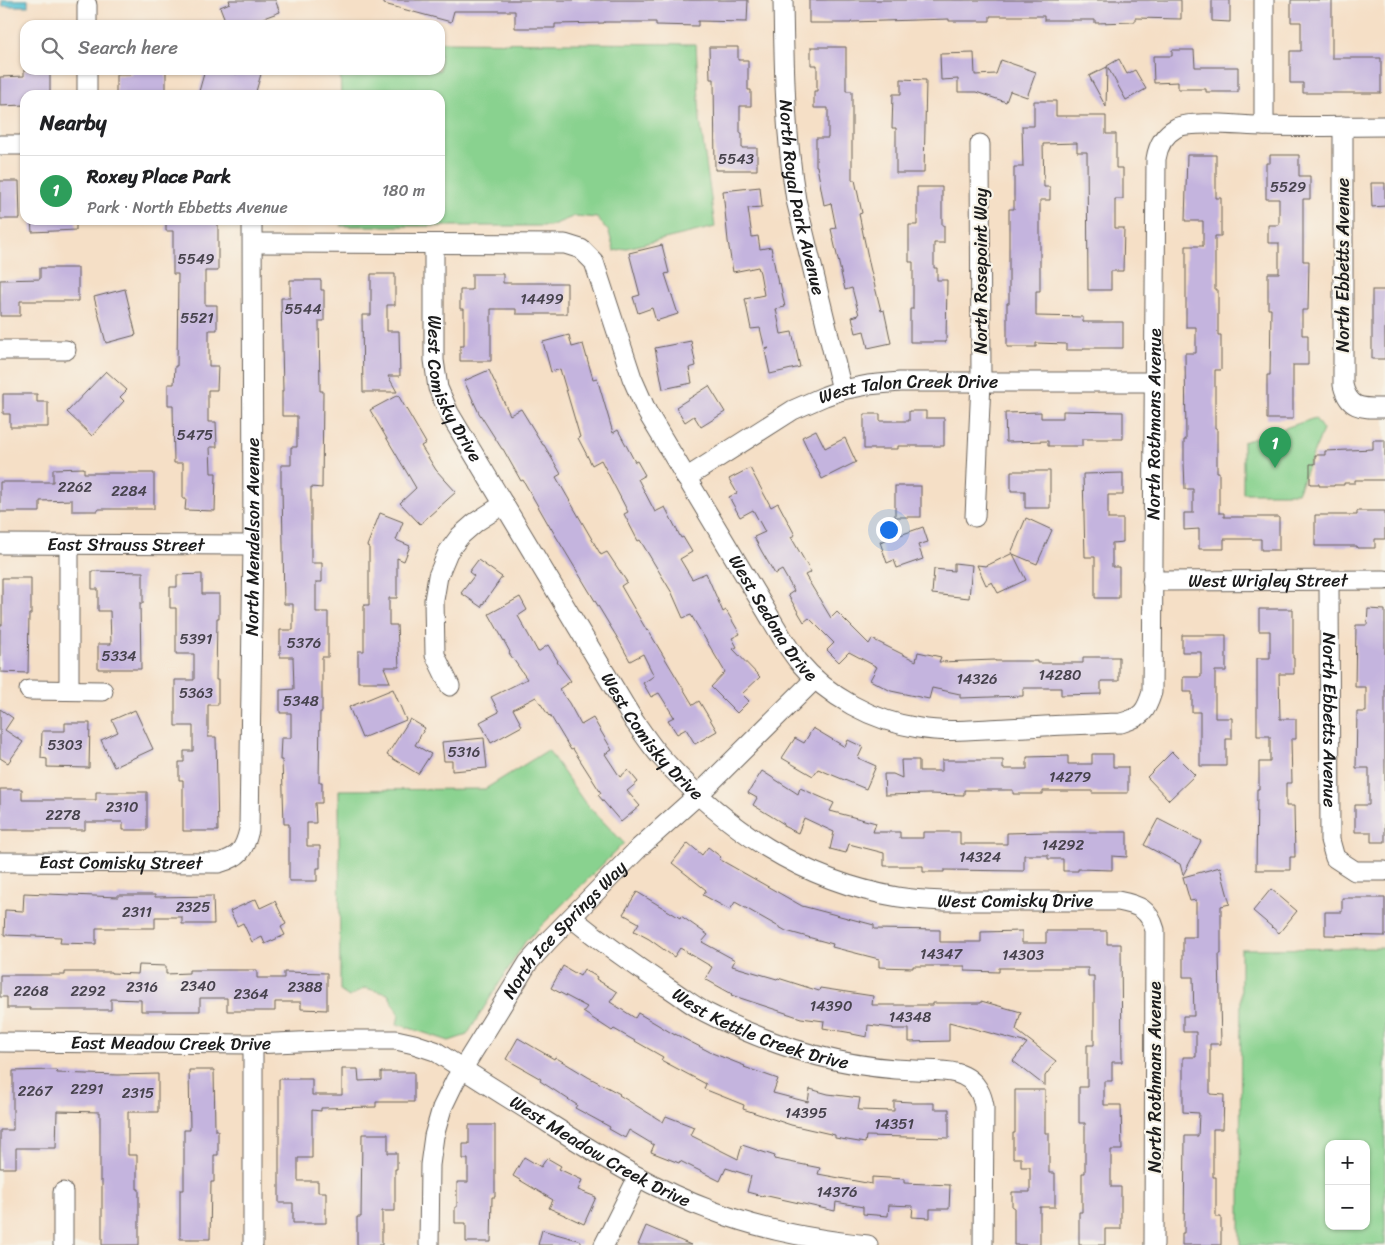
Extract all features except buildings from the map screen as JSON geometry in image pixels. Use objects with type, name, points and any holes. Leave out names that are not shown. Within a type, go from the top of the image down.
[{"type":"street","name":"North Royal Park Avenue","points":[[783,0],[786,97],[792,176],[796,200],[842,390]]},
{"type":"street","points":[[1264,0],[1264,126],[1385,126]]},
{"type":"street","points":[[87,20],[88,5]]},
{"type":"street","points":[[87,75],[87,90]]},
{"type":"street","name":"North Rothmans Avenue","points":[[1143,713],[1152,692],[1156,159],[1158,147],[1165,136],[1176,128],[1188,124],[1264,126]]},
{"type":"street","name":"North Ebbetts Avenue","points":[[1342,126],[1343,385],[1345,394],[1350,402],[1359,406],[1385,408]]},
{"type":"street","name":"North Rosepoint Way","points":[[975,517],[981,382],[980,144]]},
{"type":"street","points":[[0,145],[20,145]]},
{"type":"street","name":"North Mendelson Avenue","points":[[240,852],[249,830],[253,545],[252,225]]},
{"type":"street","points":[[253,243],[434,244]]},
{"type":"street","name":"West Sedona Drive","points":[[434,244],[565,244],[581,249],[594,262],[632,378],[647,412],[798,662],[815,679],[839,698],[864,712],[891,722],[920,728],[951,730],[1121,722],[1135,719],[1143,713]]},
{"type":"street","name":"West Comisky Drive","points":[[434,244],[434,360],[438,388],[449,413],[634,721],[660,756],[698,795],[730,823],[766,849],[806,869],[854,887],[898,897],[937,901],[1118,901],[1133,903],[1146,911]]},
{"type":"street","points":[[0,350],[66,350]]},
{"type":"street","name":"West Talon Creek Drive","points":[[686,478],[793,410],[842,390],[900,382],[1154,382]]},
{"type":"street","points":[[450,686],[435,655],[434,600],[438,576],[448,552],[460,536],[476,522],[504,504]]},
{"type":"street","name":"East Strauss Street","points":[[0,544],[253,545]]},
{"type":"street","points":[[69,544],[69,690]]},
{"type":"street","name":"West Wrigley Street","points":[[1152,581],[1385,580]]},
{"type":"street","name":"North Ebbetts Avenue","points":[[1329,581],[1330,840],[1335,858],[1355,871],[1385,871]]},
{"type":"street","name":"North Ice Springs Way","points":[[429,1245],[430,1166],[434,1136],[442,1108],[455,1081],[528,963],[640,847],[698,795],[815,679]]},
{"type":"street","points":[[29,690],[103,691]]},
{"type":"street","name":"East Comisky Street","points":[[0,862],[219,863],[231,859],[240,852]]},
{"type":"street","name":"North Rothmans Avenue","points":[[1146,911],[1152,920],[1155,930],[1154,1245]]},
{"type":"street","name":"West Kettle Creek Drive","points":[[572,918],[625,960],[704,1011],[756,1036],[791,1049],[844,1063],[894,1070],[950,1071],[964,1075],[973,1082],[980,1092],[984,1106],[983,1245]]},
{"type":"street","name":"West Meadow Creek Drive","points":[[343,1040],[405,1041],[435,1051],[638,1177],[712,1211],[818,1242],[868,1245]]},
{"type":"street","name":"East Meadow Creek Drive","points":[[0,1042],[253,1044],[343,1040]]},
{"type":"street","points":[[253,1044],[253,1245]]},
{"type":"street","points":[[604,1245],[638,1177]]},
{"type":"street","points":[[63,1192],[63,1245]]},
{"type":"green space","points":[[445,42],[696,44],[700,120],[715,227],[614,251],[609,232],[597,218],[575,216],[550,226],[341,226],[445,225],[445,90],[341,90],[340,75],[445,75]]},
{"type":"green space","points":[[1315,418],[1323,430],[1297,493],[1243,493],[1243,442]]},
{"type":"green space","points":[[548,750],[585,803],[624,843],[525,942],[467,1035],[449,1041],[397,1024],[399,1015],[388,994],[365,988],[349,997],[340,991],[339,790],[485,789]]},
{"type":"green space","points":[[1385,948],[1385,1245],[1240,1245],[1241,949]]},
{"type":"water","points":[[2,0],[28,0],[28,6],[2,6]]},
{"type":"place","name":"Roxey Place Park","points":[[1275,468]]}]
